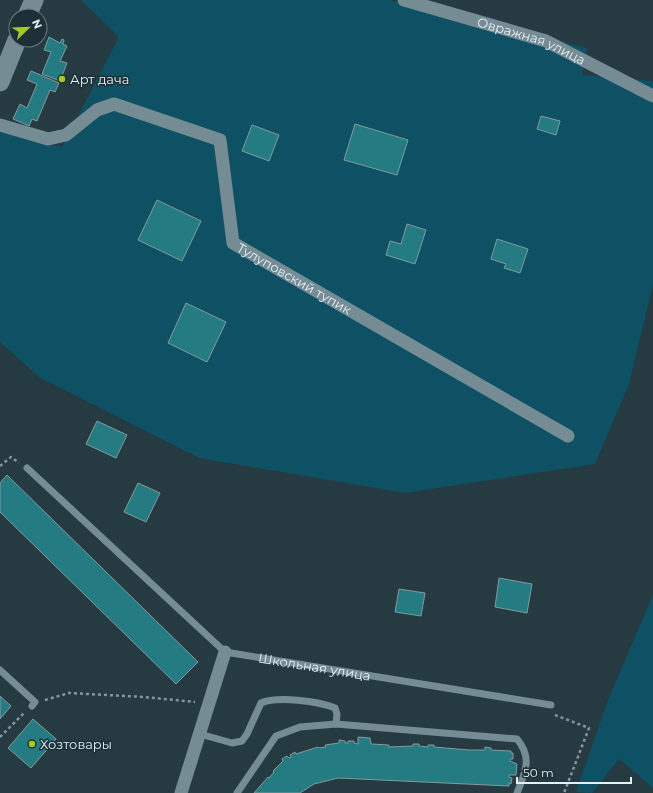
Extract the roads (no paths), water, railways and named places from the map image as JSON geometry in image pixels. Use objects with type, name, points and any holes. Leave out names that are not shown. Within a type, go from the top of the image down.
[{"type":"street","name":"Овражная улица","points":[[404,0],[546,41],[653,96]]},
{"type":"street","points":[[0,82],[14,48]]},
{"type":"street","name":"Тулуповский тупик","points":[[0,125],[48,139],[66,135],[97,110],[114,104],[220,140],[233,243],[568,436]]},
{"type":"street","points":[[181,793],[225,652]]},
{"type":"lane","points":[[27,468],[225,652]]},
{"type":"lane","name":"Школьная улица","points":[[225,652],[550,705]]},
{"type":"lane","points":[[0,670],[33,704]]},
{"type":"lane","points":[[200,734],[232,743],[242,741],[247,734],[261,703],[268,700],[287,700],[328,705],[335,708],[337,714],[336,724]]},
{"type":"lane","points":[[237,793],[276,736],[300,727],[336,724],[517,739],[523,746],[526,758],[526,771],[517,793]]},
{"type":"place","name":"Арт дача","points":[[62,79]]},
{"type":"place","name":"Хозтовары","points":[[32,744]]}]
